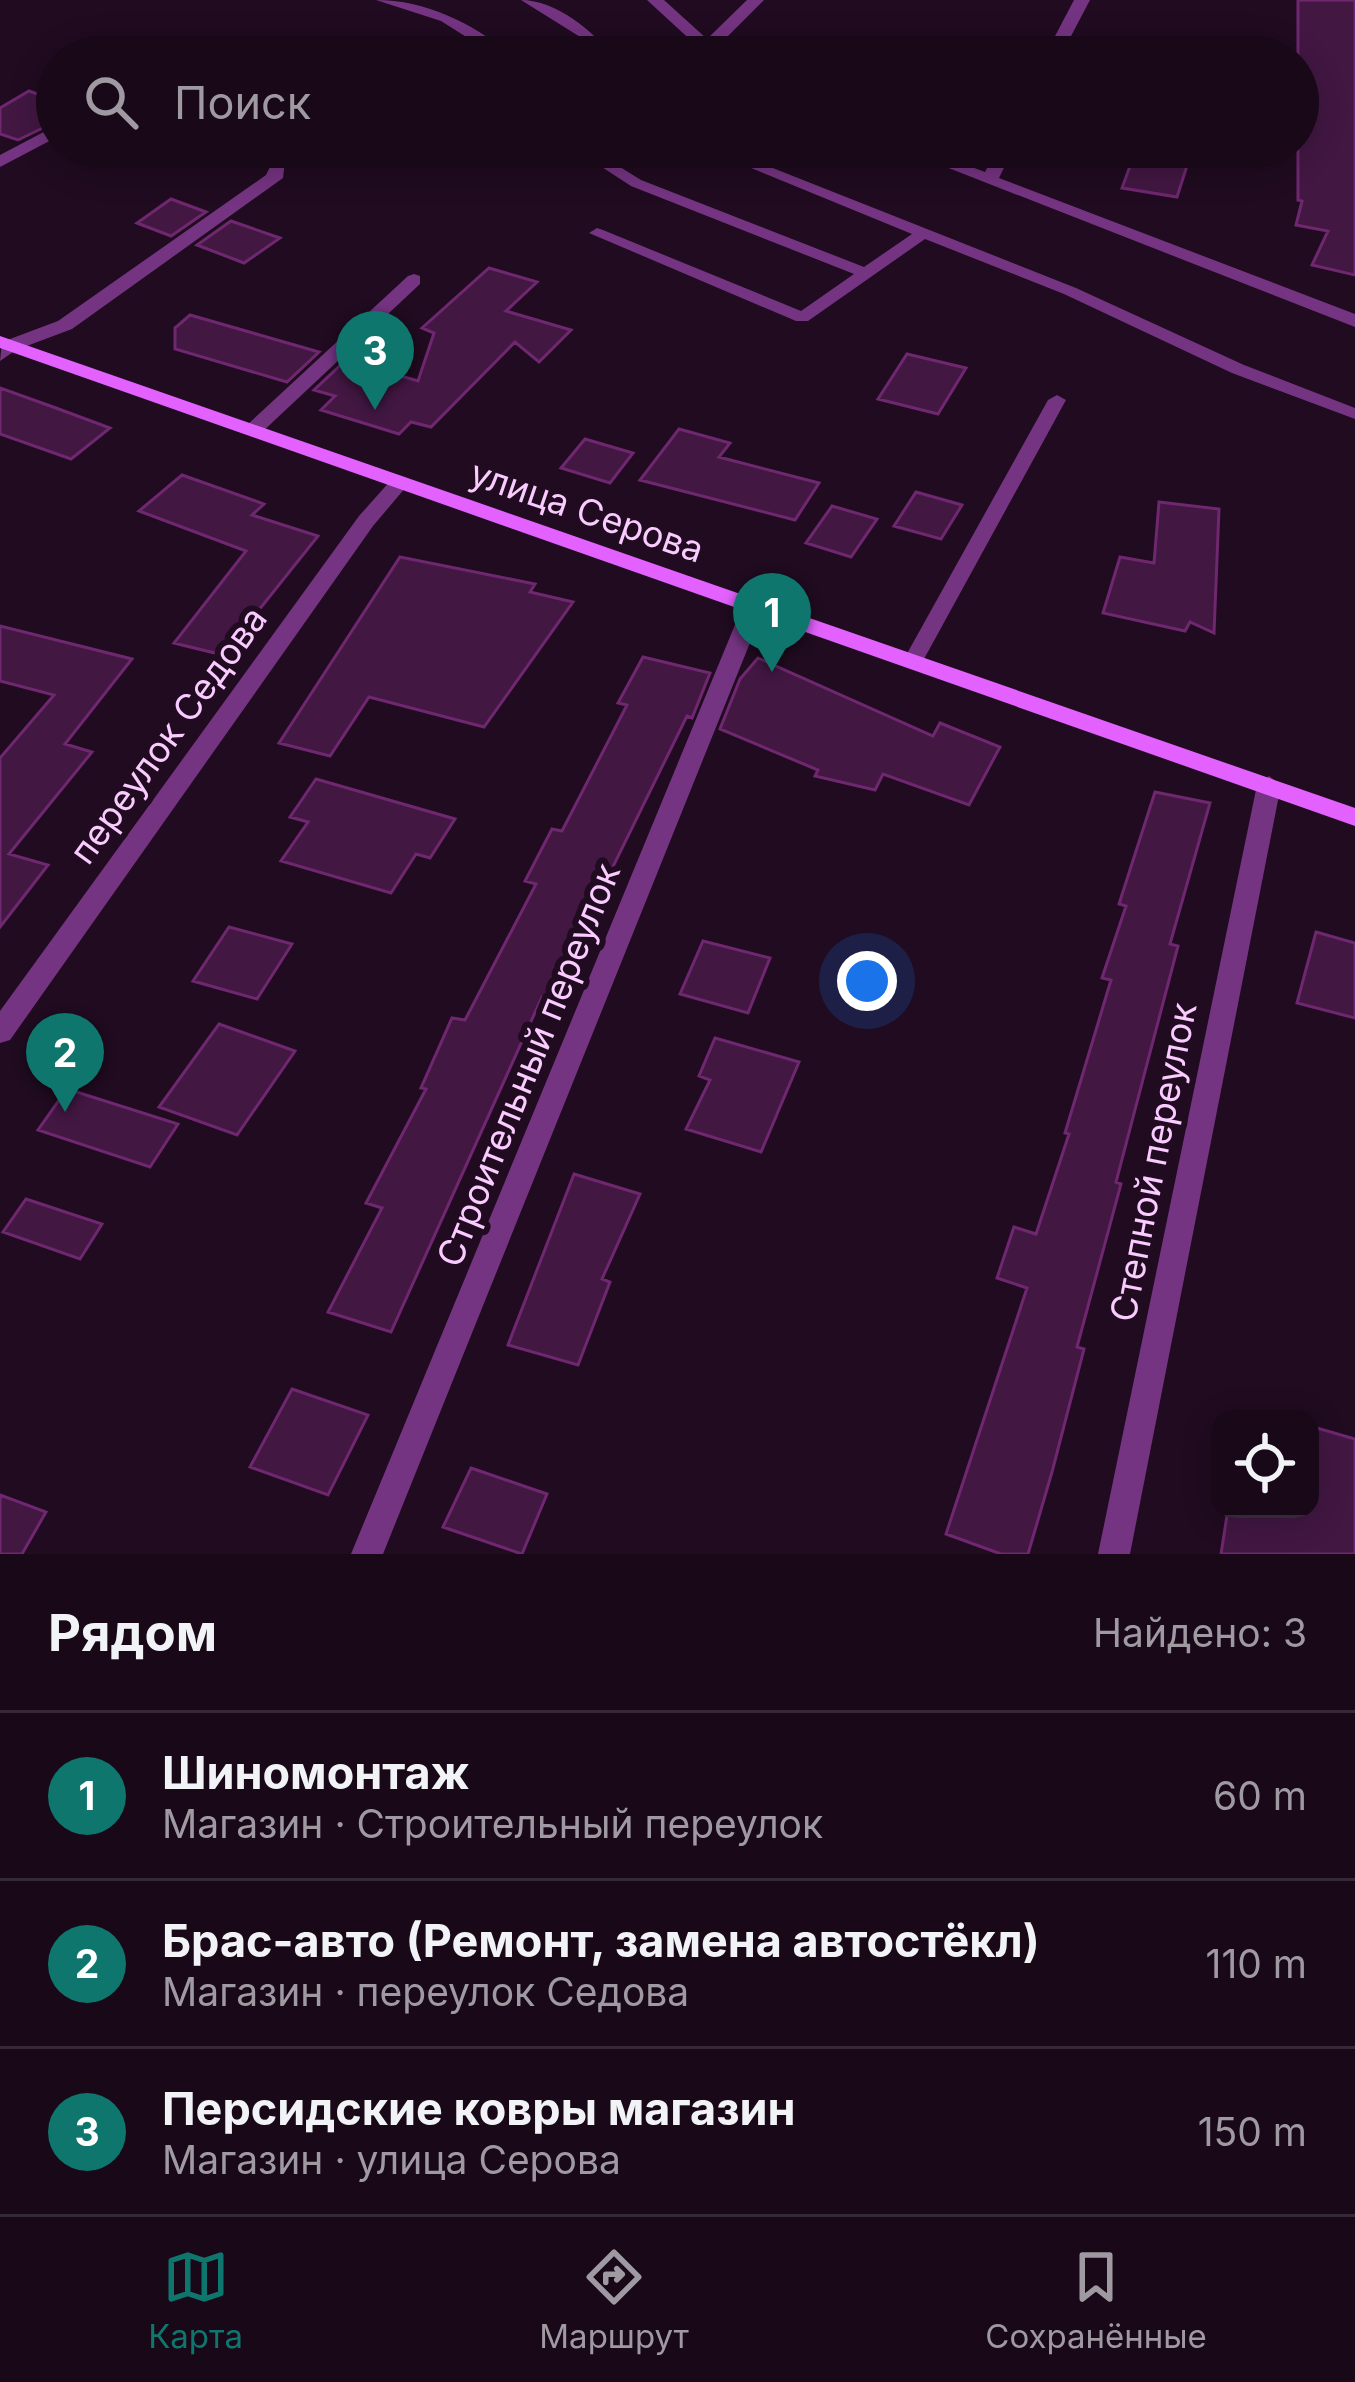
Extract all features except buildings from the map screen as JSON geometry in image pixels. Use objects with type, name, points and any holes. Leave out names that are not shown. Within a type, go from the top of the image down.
[{"type":"main road","name":"улица Серова","points":[[3,348],[754,603],[1355,817]]},
{"type":"street","points":[[655,0],[697,36]]},
{"type":"street","points":[[726,36],[756,0]]},
{"type":"street","points":[[1063,36],[1082,0]]},
{"type":"street","points":[[0,162],[36,142]]},
{"type":"street","points":[[3,348],[64,325],[274,178],[278,168]]},
{"type":"street","points":[[960,168],[1355,321]]},
{"type":"street","points":[[990,179],[996,168]]},
{"type":"street","points":[[253,430],[413,280]]},
{"type":"street","name":"переулок Седова","points":[[0,1032],[366,520],[399,482]]},
{"type":"street","name":"Строительный переулок","points":[[368,1554],[754,603]]},
{"type":"street","name":"Степной переулок","points":[[1114,1554],[1269,785]]},
{"type":"lane","points":[[383,0],[446,18],[474,36]]},
{"type":"lane","points":[[528,0],[588,36]]},
{"type":"lane","points":[[612,168],[636,183],[865,273]]},
{"type":"lane","points":[[760,168],[1355,414]]},
{"type":"lane","points":[[597,233],[802,318],[923,232]]},
{"type":"lane","points":[[914,659],[1058,400]]},
{"type":"place","name":"Персидские ковры магазин","points":[[375,410]]},
{"type":"place","name":"Шиномонтаж","points":[[772,672]]},
{"type":"place","name":"Брас-авто (Ремонт, замена автостёкл)","points":[[65,1112]]}]
